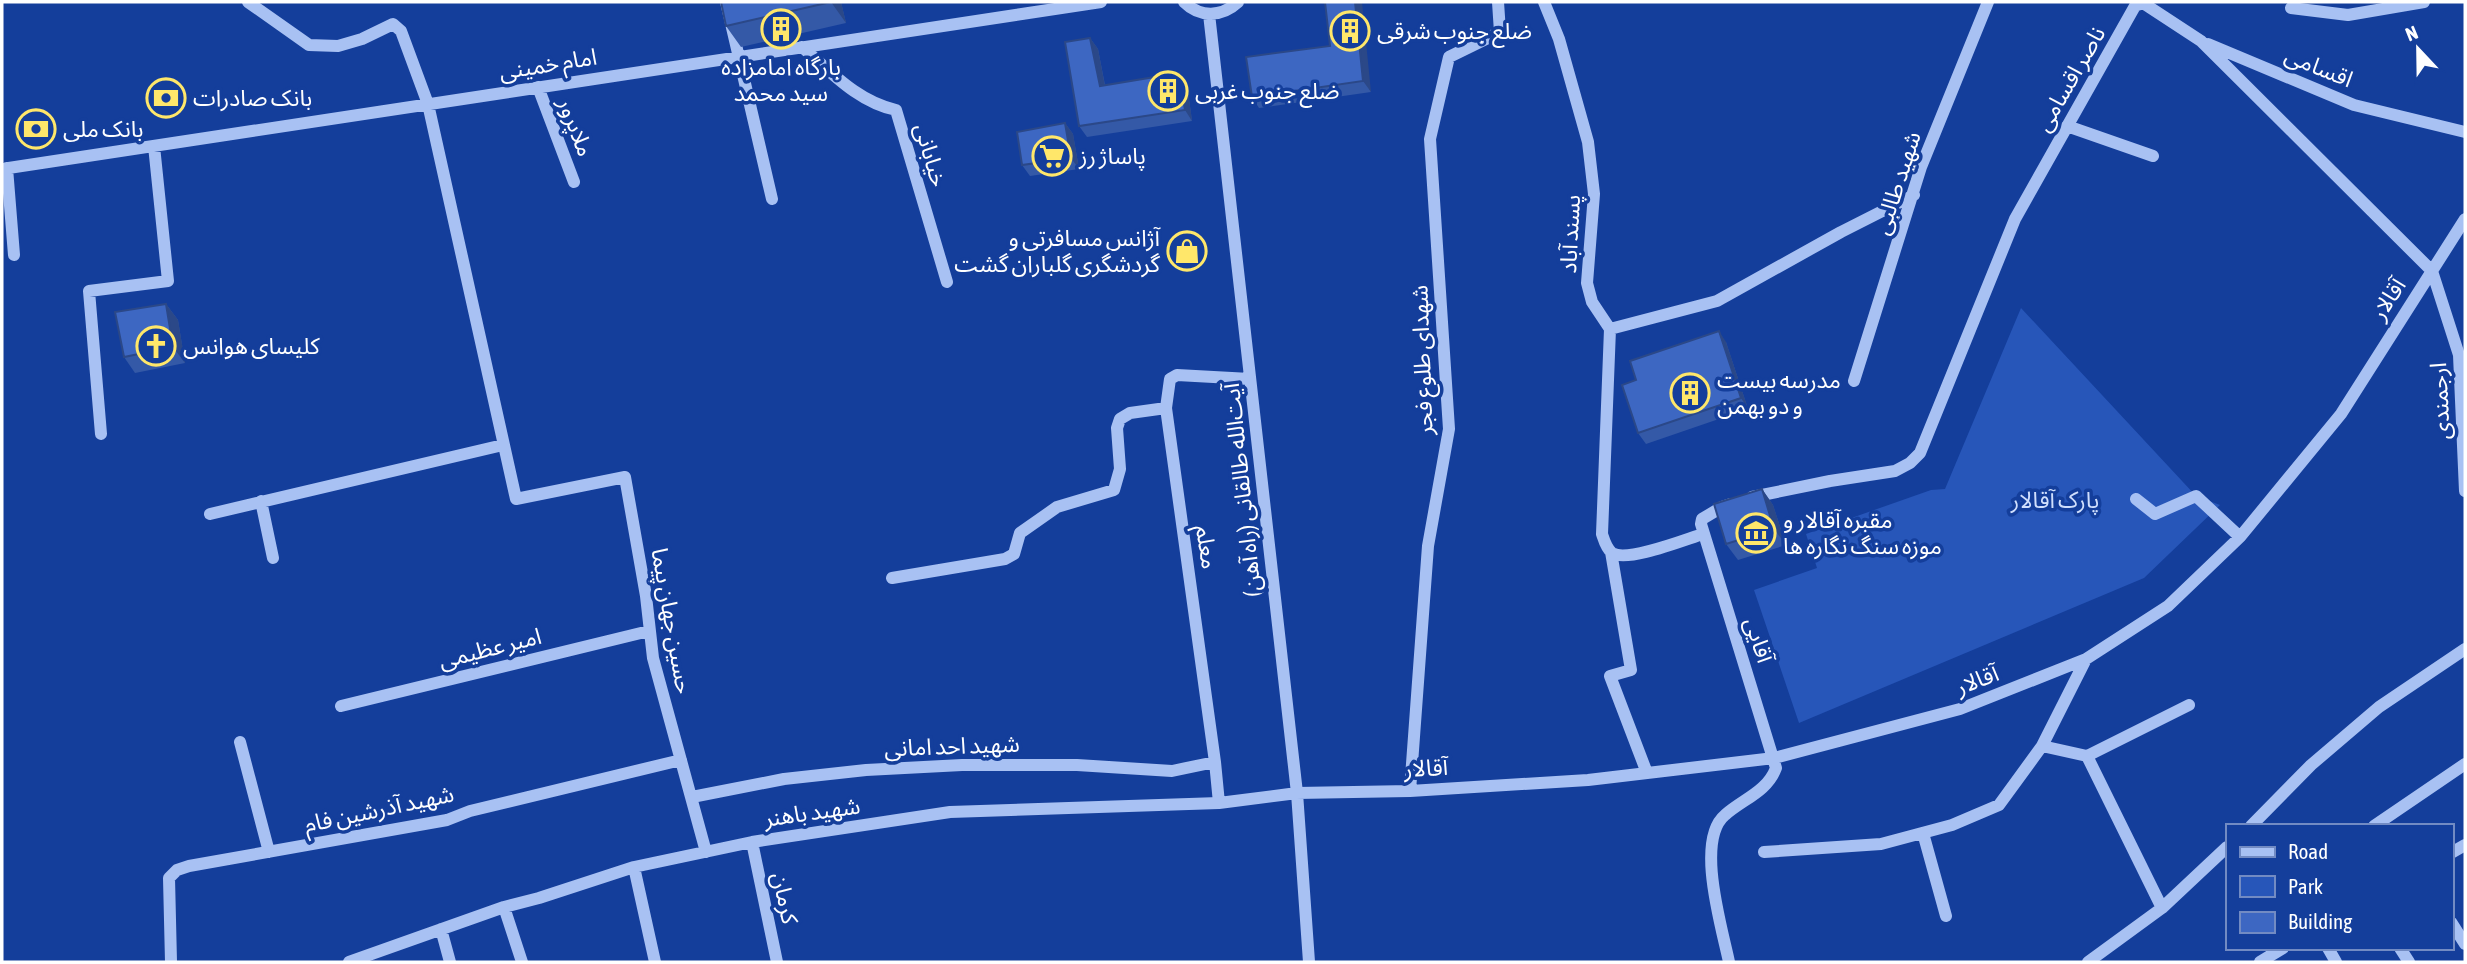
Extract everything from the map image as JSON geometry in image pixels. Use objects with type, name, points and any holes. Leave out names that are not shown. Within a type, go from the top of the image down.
[{"type":"street","points":[[210,514],[503,445],[428,104],[401,31],[393,24],[362,39],[338,46],[309,45],[248,2]]},
{"type":"street","points":[[726,2],[772,199]]},
{"type":"street","name":"امام خمینی","points":[[4,168],[738,57],[1047,6],[1101,2]]},
{"type":"street","points":[[1184,2],[1199,12],[1209,14],[1221,13],[1238,2]]},
{"type":"street","name":"شهدای طلوع فجر","points":[[1410,791],[1428,545],[1449,429],[1430,139],[1449,57],[1500,32],[1498,2]]},
{"type":"street","name":"پسند آباد","points":[[1544,2],[1559,39],[1588,142],[1594,194],[1587,283],[1592,302],[1610,329]]},
{"type":"street","name":"شهید طالبی","points":[[1854,381],[1921,167],[1988,2]]},
{"type":"street","points":[[2291,9],[2348,15],[2424,2]]},
{"type":"street","name":"ناصر اقسامی","points":[[1703,534],[1702,519],[1722,507],[1757,496],[1895,471],[1910,463],[1920,453],[2015,219],[2135,6],[2143,3],[2201,41],[2431,271]]},
{"type":"street","name":"(راه آهن) آیت‌الله طالقانی","points":[[1209,14],[1297,793],[1309,962]]},
{"type":"street","name":"اقسامی","points":[[2201,41],[2354,105],[2465,132]]},
{"type":"street","name":"خیابانی","points":[[802,47],[854,92],[878,106],[896,110],[947,282]]},
{"type":"street","name":"ملاپرور","points":[[538,87],[574,182]]},
{"type":"street","points":[[2067,127],[2154,156]]},
{"type":"street","points":[[101,434],[89,290],[168,281],[154,145]]},
{"type":"street","points":[[4,168],[14,255]]},
{"type":"street","points":[[1647,773],[1609,676],[1631,670],[1611,552],[1602,534],[1610,329],[1717,300],[1914,195]]},
{"type":"street","name":"آقالار","points":[[1297,793],[1410,791],[1588,780],[1774,758],[1960,709],[2086,659],[2168,606],[2241,537],[2342,414],[2465,219]]},
{"type":"street","name":"ارجمندی","points":[[2431,271],[2459,355],[2465,491]]},
{"type":"street","name":"معلم","points":[[1219,803],[1166,408],[1170,379],[1177,375],[1250,379]]},
{"type":"street","points":[[892,578],[1005,559],[1014,554],[1020,533],[1057,507],[1114,490],[1119,469],[1117,428],[1120,419],[1130,413],[1166,408]]},
{"type":"street","name":"حسین جهان پیما","points":[[503,445],[516,499],[625,477],[646,596],[653,658],[706,852]]},
{"type":"street","points":[[2136,499],[2155,514],[2196,496],[2241,537]]},
{"type":"street","points":[[261,501],[273,558]]},
{"type":"street","points":[[1611,552],[1620,556],[1636,554],[1703,534]]},
{"type":"street","name":"آقایی","points":[[1703,534],[1774,758]]},
{"type":"street","name":"امیر عظیمی","points":[[341,706],[649,631]]},
{"type":"street","points":[[2253,824],[2311,765],[2379,707],[2465,649]]},
{"type":"street","points":[[1764,852],[1881,844],[1952,825],[1999,805],[2042,746],[2086,659]]},
{"type":"street","points":[[2042,746],[2087,756],[2189,705]]},
{"type":"street","points":[[240,742],[269,852]]},
{"type":"street","points":[[2087,756],[2162,908]]},
{"type":"street","points":[[1729,962],[1714,892],[1711,840],[1722,817],[1771,781],[1776,768],[1774,758]]},
{"type":"street","name":"شهید آذرشین فام","points":[[171,962],[169,878],[177,870],[447,820],[470,811],[681,760]]},
{"type":"street","name":"شهید احد امانی","points":[[692,797],[783,779],[866,770],[987,765],[1077,765],[1172,771],[1215,762]]},
{"type":"street","points":[[2377,824],[2465,764]]},
{"type":"street","name":"شهید باهنر","points":[[349,962],[504,906],[539,898],[634,867],[752,842],[950,812],[1219,803],[1297,793]]},
{"type":"street","points":[[1923,833],[1947,916]]},
{"type":"street","name":"کرمان","points":[[752,842],[777,962]]},
{"type":"street","points":[[2088,962],[2162,908],[2226,848]]},
{"type":"street","points":[[634,867],[655,962]]},
{"type":"street","points":[[504,906],[522,962]]},
{"type":"street","points":[[2453,925],[2465,944]]},
{"type":"street","points":[[441,929],[450,962]]},
{"type":"street","points":[[2260,962],[2280,950]]},
{"type":"green space","name":"پارک آقالار","points":[[2021,308],[2196,496],[2220,505],[2144,578],[1799,723],[1754,590],[1817,568],[1806,534],[1931,490],[1945,489]]},
{"type":"building","points":[[721,2],[831,2],[726,26]]},
{"type":"building","name":"ضلع جنوب شرقی","points":[[1325,2],[1355,2],[1363,81],[1252,97],[1246,57],[1330,46]]},
{"type":"building","name":"ضلع جنوب غربی","points":[[1090,38],[1100,86],[1179,73],[1185,110],[1079,126],[1065,42]]},
{"type":"building","points":[[1065,123],[1071,158],[1022,165],[1017,132]]},
{"type":"building","points":[[1189,239],[1189,261],[1178,259],[1178,240]]},
{"type":"building","points":[[166,304],[173,347],[124,357],[115,312]]},
{"type":"building","name":"مدرسه بیست و دو بهمن","points":[[1719,331],[1741,398],[1638,433],[1622,385],[1636,380],[1630,361]]},
{"type":"building","points":[[1762,489],[1774,529],[1726,544],[1714,504]]},
{"type":"place","name":"بارگاه امامزاده سید محمد","points":[[781,29]]},
{"type":"place","name":"ضلع جنوب شرقی","points":[[1350,31]]},
{"type":"place","name":"ضلع جنوب غربی","points":[[1168,91]]},
{"type":"place","name":"بانک صادرات","points":[[166,98]]},
{"type":"place","name":"بانک ملی","points":[[36,129]]},
{"type":"place","name":"پاساژ رز","points":[[1052,156]]},
{"type":"place","name":"آژانس مسافرتی و گردشگری گلباران گشت","points":[[1187,251]]},
{"type":"place","name":"کلیسای هوانس","points":[[156,346]]},
{"type":"place","name":"مدرسه بیست و دو بهمن","points":[[1690,393]]},
{"type":"place","name":"مقبره آقالار و موزه سنگ نگاره ها","points":[[1756,533]]}]
